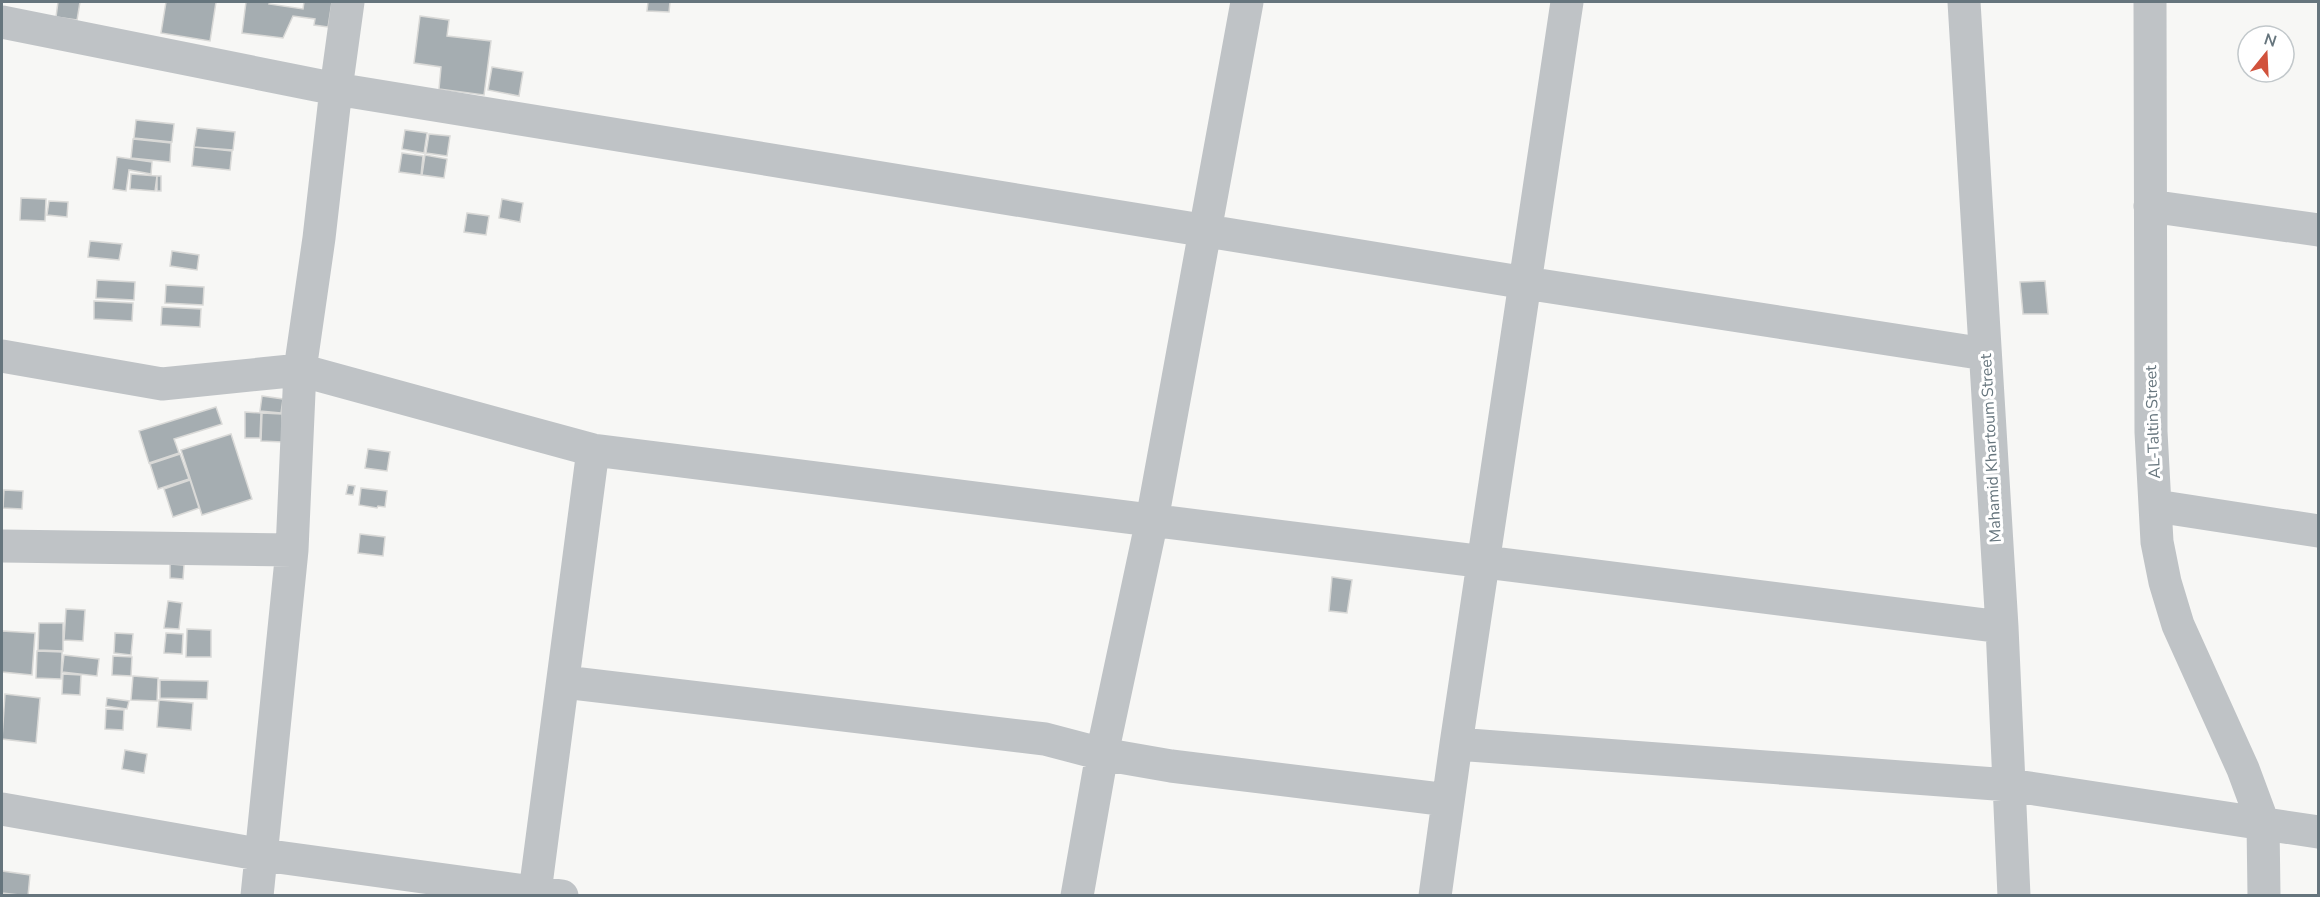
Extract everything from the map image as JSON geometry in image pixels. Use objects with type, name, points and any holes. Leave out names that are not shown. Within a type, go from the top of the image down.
[{"type":"street","points":[[257,896],[263,855],[292,550],[300,370],[348,2]]},
{"type":"street","points":[[1077,896],[1102,754],[1152,520],[1247,2]]},
{"type":"street","points":[[1435,896],[1455,744],[1567,2]]},
{"type":"street","name":"Mahamid Khartoum Street","points":[[1964,2],[2002,627],[2014,896]]},
{"type":"street","name":"AL-Taltin Street","points":[[2150,2],[2151,432],[2157,542],[2165,582],[2178,625],[2243,769],[2263,823],[2264,896]]},
{"type":"street","points":[[2,22],[336,88],[1526,283],[1985,354]]},
{"type":"street","points":[[2150,206],[2319,230]]},
{"type":"street","points":[[2,356],[162,384],[300,370],[593,450],[2002,627]]},
{"type":"street","points":[[2,809],[263,855],[549,894],[564,682],[593,450]]},
{"type":"street","points":[[2156,506],[2319,531]]},
{"type":"street","points":[[2,546],[292,550]]},
{"type":"street","points":[[564,682],[1045,739],[1102,754],[1171,766],[1448,800]]},
{"type":"street","points":[[1455,744],[2009,785],[2319,832]]},
{"type":"building","points":[[58,2],[80,2],[77,20],[56,17]]},
{"type":"building","points":[[166,2],[216,2],[210,41],[161,33]]},
{"type":"building","points":[[246,2],[270,2],[269,4],[303,9],[304,2],[332,2],[328,27],[314,25],[315,19],[293,16],[283,38],[242,33]]},
{"type":"building","points":[[648,2],[670,2],[669,12],[647,11]]},
{"type":"building","points":[[420,16],[449,20],[447,36],[491,41],[484,95],[439,89],[441,67],[414,63]]},
{"type":"building","points":[[492,67],[523,72],[519,96],[488,90]]},
{"type":"building","points":[[136,120],[174,124],[172,142],[134,138]]},
{"type":"building","points":[[197,128],[235,132],[233,150],[194,147]]},
{"type":"building","points":[[405,130],[427,133],[424,153],[402,149]]},
{"type":"building","points":[[429,134],[450,136],[447,156],[426,153]]},
{"type":"building","points":[[133,139],[171,143],[170,162],[131,158]]},
{"type":"building","points":[[194,147],[232,151],[230,170],[192,166]]},
{"type":"building","points":[[402,153],[423,156],[421,175],[399,172]]},
{"type":"building","points":[[425,155],[447,159],[444,178],[422,175]]},
{"type":"building","points":[[117,157],[152,162],[151,174],[129,170],[126,191],[113,189]]},
{"type":"building","points":[[131,174],[157,176],[155,191],[130,189]]},
{"type":"building","points":[[157,176],[161,176],[161,191],[157,191]]},
{"type":"building","points":[[21,198],[46,199],[45,221],[20,220]]},
{"type":"building","points":[[502,199],[523,203],[520,222],[499,218]]},
{"type":"building","points":[[49,201],[68,202],[67,217],[47,215]]},
{"type":"building","points":[[467,213],[489,216],[486,235],[464,232]]},
{"type":"building","points":[[90,241],[122,244],[119,260],[88,257]]},
{"type":"building","points":[[172,251],[199,255],[197,270],[170,266]]},
{"type":"building","points":[[97,280],[135,282],[134,300],[96,298]]},
{"type":"building","points":[[2045,281],[2048,314],[2023,314],[2020,282]]},
{"type":"building","points":[[166,285],[204,287],[203,305],[165,303]]},
{"type":"building","points":[[94,301],[133,303],[132,321],[94,319]]},
{"type":"building","points":[[162,307],[201,309],[200,327],[161,325]]},
{"type":"building","points":[[262,396],[283,399],[281,413],[260,411]]},
{"type":"building","points":[[216,407],[222,424],[174,439],[179,453],[149,463],[139,431]]},
{"type":"building","points":[[245,412],[261,413],[260,438],[245,438]]},
{"type":"building","points":[[262,413],[282,414],[283,442],[261,441]]},
{"type":"building","points":[[231,434],[252,499],[202,515],[181,450]]},
{"type":"building","points":[[368,449],[390,452],[387,471],[365,468]]},
{"type":"building","points":[[180,454],[189,479],[158,489],[150,464]]},
{"type":"building","points":[[190,480],[199,508],[173,517],[164,489]]},
{"type":"building","points":[[348,485],[355,486],[353,495],[346,494]]},
{"type":"building","points":[[361,488],[387,491],[385,507],[359,505]]},
{"type":"building","points":[[4,490],[23,491],[22,509],[3,508]]},
{"type":"building","points":[[360,534],[385,537],[383,556],[358,553]]},
{"type":"building","points":[[170,564],[184,565],[183,579],[170,578]]},
{"type":"building","points":[[1332,577],[1352,580],[1347,613],[1329,611]]},
{"type":"building","points":[[168,601],[182,603],[179,629],[164,628]]},
{"type":"building","points":[[66,609],[85,610],[83,641],[64,640]]},
{"type":"building","points":[[39,623],[63,623],[63,651],[38,650]]},
{"type":"building","points":[[187,629],[211,630],[211,657],[186,657]]},
{"type":"building","points":[[2,631],[35,633],[32,675],[2,672]]},
{"type":"building","points":[[115,633],[133,634],[131,655],[114,653]]},
{"type":"building","points":[[166,633],[183,634],[182,654],[164,653]]},
{"type":"building","points":[[37,651],[62,652],[61,679],[36,678]]},
{"type":"building","points":[[64,655],[99,659],[97,676],[62,672]]},
{"type":"building","points":[[113,656],[132,657],[131,676],[112,675]]},
{"type":"building","points":[[63,674],[81,675],[80,695],[62,694]]},
{"type":"building","points":[[133,676],[158,678],[157,701],[131,700]]},
{"type":"building","points":[[160,680],[208,681],[207,699],[160,698]]},
{"type":"building","points":[[5,694],[40,698],[36,743],[2,739]]},
{"type":"building","points":[[107,698],[129,701],[127,709],[106,706]]},
{"type":"building","points":[[159,700],[193,703],[191,730],[157,727]]},
{"type":"building","points":[[106,709],[124,710],[123,730],[105,729]]},
{"type":"building","points":[[125,750],[147,754],[144,773],[122,769]]},
{"type":"building","points":[[2,871],[30,875],[28,896],[2,893]]}]
